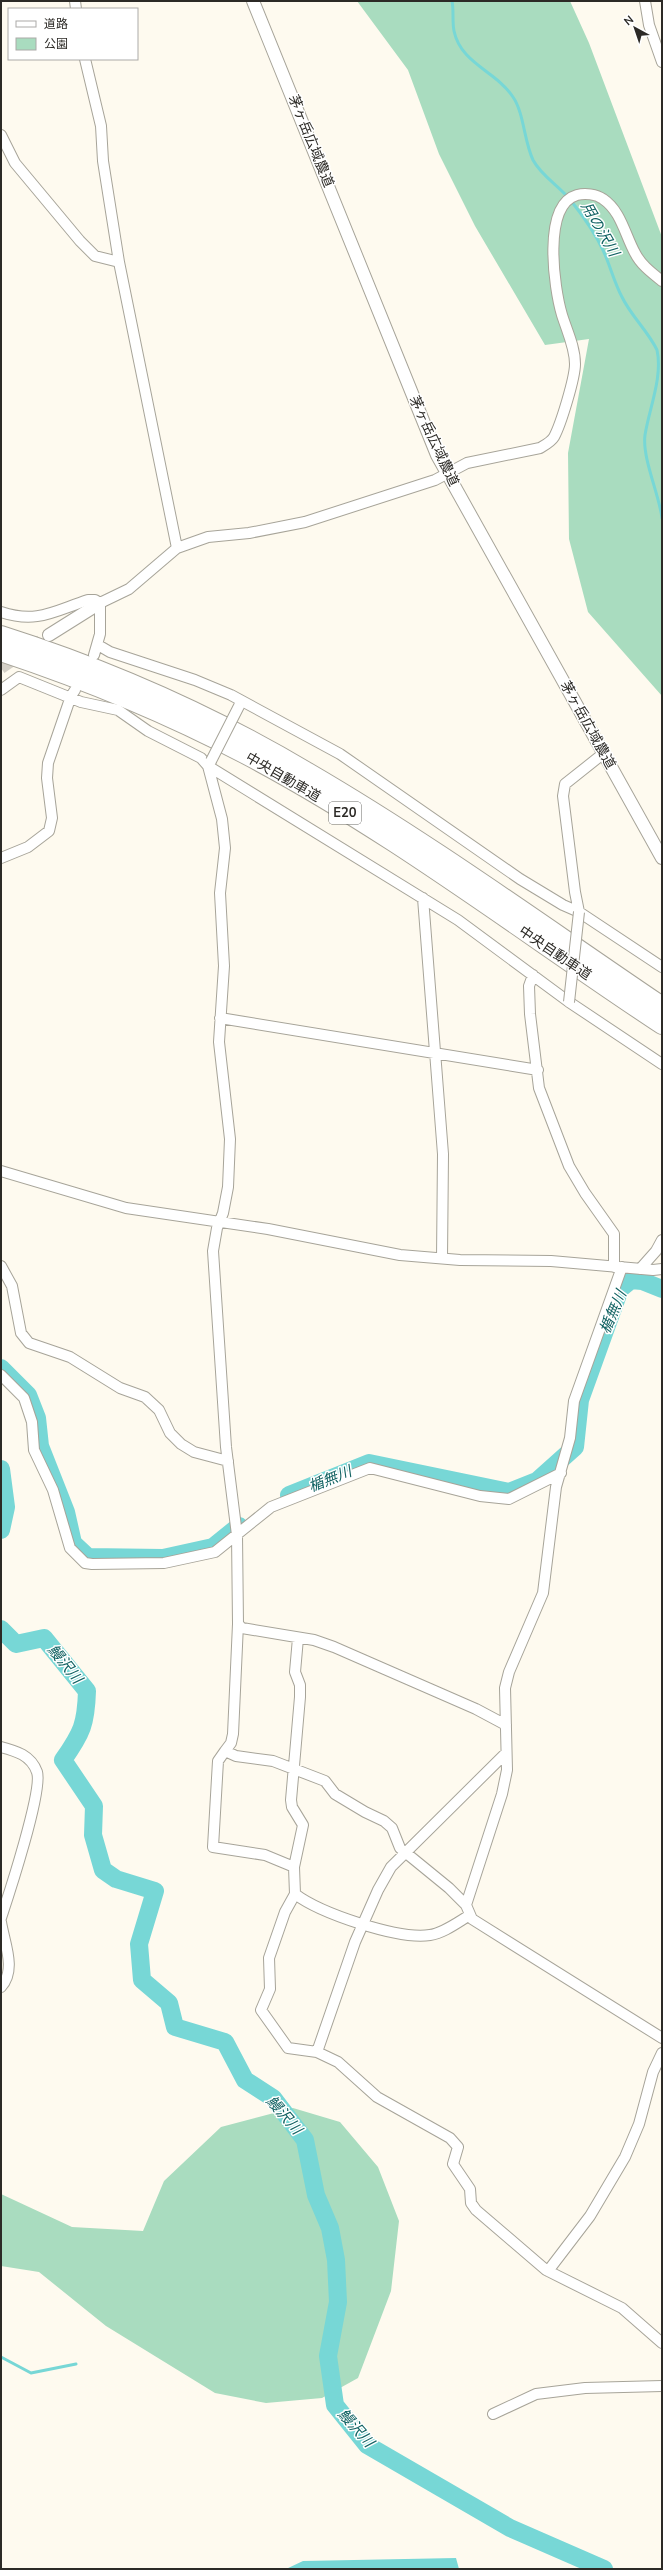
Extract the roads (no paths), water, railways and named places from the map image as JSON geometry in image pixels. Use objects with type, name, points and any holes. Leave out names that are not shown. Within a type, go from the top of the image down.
[{"type":"highway","name":"中央自動車道","points":[[1,635],[131,683],[200,714],[308,771],[372,810],[662,1006]]},
{"type":"highway","name":"中央自動車道","points":[[1,652],[125,696],[219,741],[292,781],[441,875],[662,1025]]},
{"type":"street","name":"茅ヶ岳広域農道","points":[[253,1],[421,416],[447,473],[662,858]]},
{"type":"street","points":[[645,1],[649,25],[662,62]]},
{"type":"street","points":[[85,60],[101,126],[103,161],[119,262],[177,548]]},
{"type":"street","points":[[1,135],[15,163],[80,241],[95,256],[119,262]]},
{"type":"street","points":[[49,635],[100,603],[129,589],[177,548],[208,537],[249,533],[305,522],[435,480],[466,463],[540,448],[554,437],[574,378],[575,366],[571,342],[559,302],[555,268],[554,230],[562,206],[567,200],[577,195],[594,195],[603,198],[611,205],[635,254],[662,281]]},
{"type":"street","points":[[1,612],[17,618],[37,618],[88,600],[95,600],[100,603]]},
{"type":"street","points":[[100,603],[101,622],[96,650],[110,652],[195,680],[340,754],[520,879],[563,905],[579,912],[662,966]]},
{"type":"street","points":[[1,690],[19,677],[73,693],[81,702],[118,710],[148,731],[201,758],[458,920],[569,1002],[662,1064]]},
{"type":"street","points":[[1,858],[28,847],[49,831],[52,818],[47,778],[48,763],[73,693]]},
{"type":"street","points":[[241,703],[210,764],[222,820],[225,848],[220,893],[224,966],[219,1042],[230,1146],[228,1187],[223,1213],[219,1222],[214,1251],[228,1461],[237,1535],[238,1624],[233,1734],[231,1742],[218,1761],[213,1847],[265,1855],[294,1867]]},
{"type":"street","points":[[569,1002],[579,912],[575,892],[564,790],[565,784],[570,779],[604,753]]},
{"type":"street","points":[[422,898],[434,1053],[444,1154],[442,1258]]},
{"type":"street","points":[[466,1905],[502,1794],[507,1770],[505,1688],[509,1672],[543,1593],[556,1487],[570,1438],[574,1401],[618,1267],[614,1234],[585,1193],[570,1166],[539,1088],[530,1014],[529,986],[533,975]]},
{"type":"street","points":[[220,1018],[538,1070]]},
{"type":"street","points":[[1,1171],[126,1208],[219,1222],[400,1254],[442,1258],[551,1261],[640,1269],[662,1269]]},
{"type":"street","points":[[640,1269],[656,1251],[662,1240]]},
{"type":"street","points":[[1,1266],[12,1286],[21,1333],[29,1343],[70,1357],[120,1388],[145,1397],[159,1410],[170,1433],[181,1444],[194,1452],[228,1461]]},
{"type":"street","points":[[1,1375],[24,1398],[32,1422],[34,1450],[53,1490],[70,1548],[85,1562],[164,1564],[215,1552],[271,1507],[370,1468],[410,1476],[480,1496],[509,1499],[562,1469]]},
{"type":"street","points":[[238,1624],[242,1628],[314,1640],[334,1647],[476,1709],[506,1725]]},
{"type":"street","points":[[298,1638],[295,1672],[300,1685],[300,1697],[291,1800],[292,1807],[303,1825],[294,1867],[294,1894],[285,1912],[269,1958],[270,1989],[261,2010],[288,2048],[317,2052],[338,2062],[376,2097],[450,2138],[458,2147],[453,2164],[470,2189],[472,2203],[476,2210],[548,2271],[622,2308],[662,2343]]},
{"type":"street","points":[[1,1747],[21,1753],[30,1760],[38,1780],[20,1859],[1,1918]]},
{"type":"street","points":[[225,1751],[236,1756],[273,1761],[325,1781],[335,1794],[364,1812],[384,1821],[392,1828],[400,1848],[466,1905],[472,1919],[662,2038]]},
{"type":"street","points":[[317,2052],[364,1923],[391,1867],[506,1753]]},
{"type":"street","points":[[294,1894],[322,1910],[402,1935],[431,1935],[470,1914]]},
{"type":"street","points":[[1,1922],[10,1968],[8,1978],[1,1986]]},
{"type":"street","points":[[548,2271],[590,2216],[625,2157],[639,2124],[653,2072],[662,2053]]},
{"type":"street","points":[[493,2414],[536,2394],[599,2387],[662,2386]]},
{"type":"water","points":[[456,2558],[459,2569],[286,2569],[303,2561]]},
{"type":"waterway","name":"用の沢川","points":[[452,1],[453,27],[458,42],[471,60],[498,80],[513,97],[520,111],[533,160],[541,171],[567,196],[589,225],[603,250],[619,291],[626,304],[657,350],[657,382],[645,435],[645,444],[648,465],[658,498],[662,518]]},
{"type":"waterway","name":"楯無川","points":[[289,1495],[369,1463],[509,1492],[537,1481],[575,1447],[580,1400],[620,1289],[631,1280],[642,1281],[662,1289]]},
{"type":"waterway","name":"楯無川","points":[[1,1368],[28,1395],[37,1418],[40,1446],[66,1512],[73,1543],[88,1557],[163,1558],[213,1547],[239,1526]]},
{"type":"waterway","name":"鰻沢川","points":[[1,1469],[6,1507],[1,1530]]},
{"type":"waterway","name":"鰻沢川","points":[[1,1629],[16,1644],[44,1638],[87,1691],[86,1712],[82,1728],[63,1760],[94,1806],[93,1835],[103,1870],[116,1879],[155,1891],[139,1944],[142,1980],[169,2003],[175,2027],[225,2042],[245,2080],[273,2098],[305,2140],[316,2195],[330,2228],[336,2260],[338,2302],[328,2356],[335,2405],[367,2445],[510,2528],[604,2569]]},
{"type":"waterway","points":[[1,2357],[31,2373],[76,2364]]},
{"type":"tunnel","points":[[1,668],[49,635]]}]
